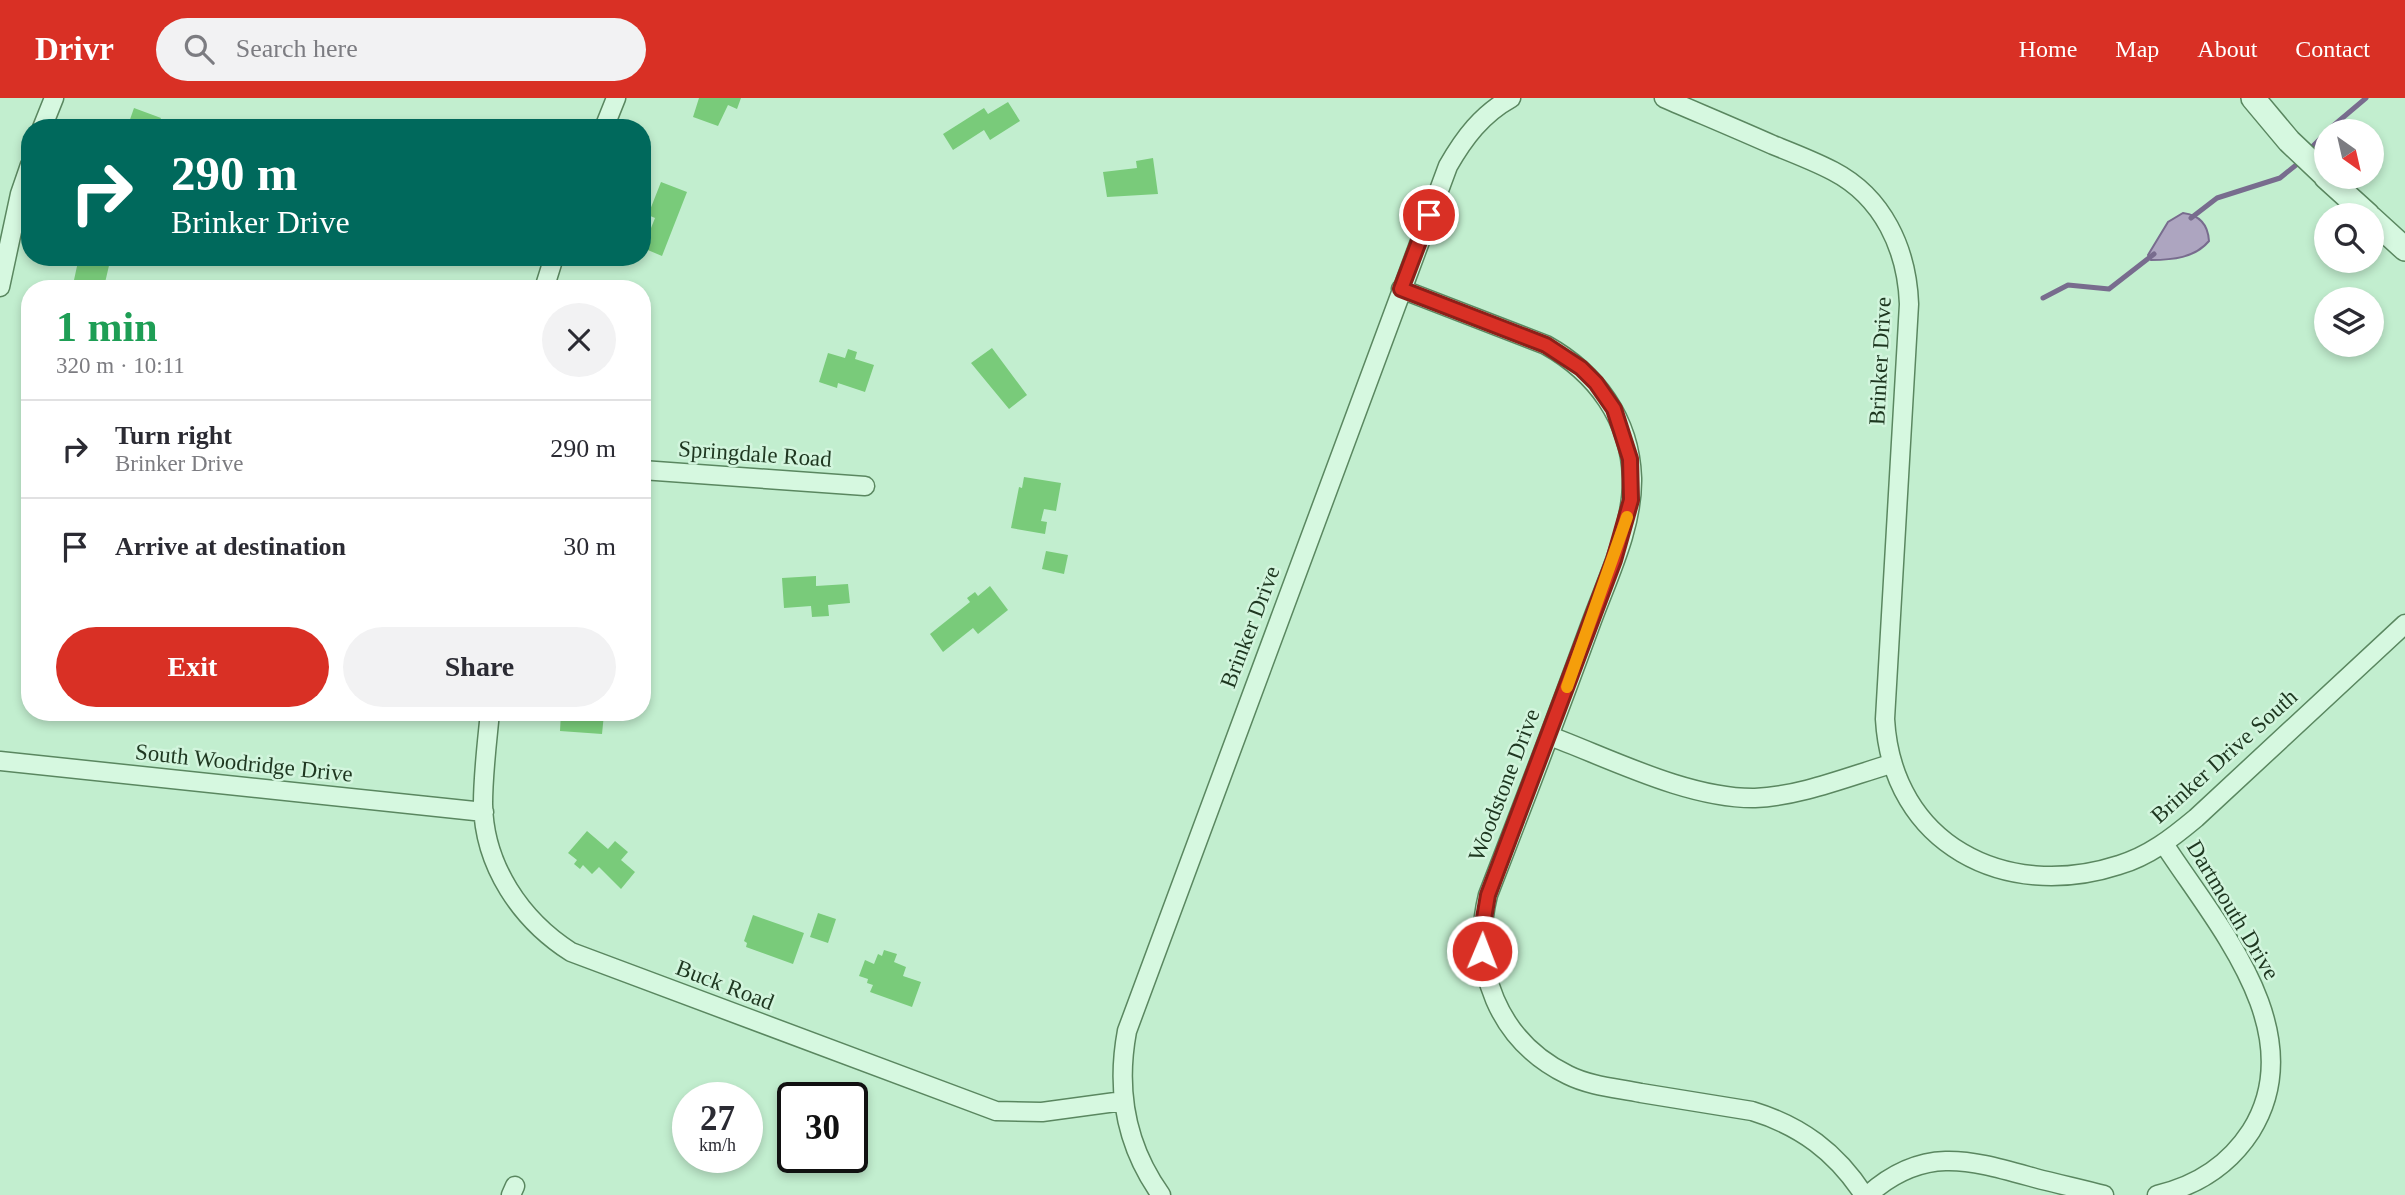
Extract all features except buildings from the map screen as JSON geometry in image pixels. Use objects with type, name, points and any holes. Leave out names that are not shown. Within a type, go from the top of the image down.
[{"type":"street","points":[[46,119],[54,98]]},
{"type":"street","points":[[608,119],[616,98]]},
{"type":"street","name":"Brinker Drive","points":[[1161,1195],[1137,1154],[1123,1101],[1121,1073],[1127,1031],[1448,166],[1458,147],[1486,115],[1511,98]]},
{"type":"street","name":"Brinker Drive","points":[[1664,98],[1834,171],[1873,203],[1891,228],[1899,247],[1905,267],[1909,304],[1885,719],[1891,764]]},
{"type":"street","points":[[2253,98],[2289,141],[2314,165]]},
{"type":"street","points":[[2339,189],[2355,203]]},
{"type":"street","points":[[0,287],[21,193]]},
{"type":"street","points":[[2384,230],[2405,249]]},
{"type":"street","name":"Woodstone Drive","points":[[1401,289],[1546,345],[1564,356],[1596,383],[1614,409],[1630,459],[1632,480],[1628,516],[1550,736],[1488,895],[1483,915],[1483,967],[1496,1006],[1519,1040],[1542,1061],[1569,1076],[1594,1085],[1752,1111],[1798,1129],[1837,1158],[1866,1195]]},
{"type":"street","name":"Springdale Road","points":[[651,471],[864,486]]},
{"type":"street","name":"Brinker Drive South","points":[[1891,764],[1909,803],[1929,830],[1955,851],[1999,869],[2036,876],[2094,872],[2122,865],[2164,844],[2196,818],[2405,624]]},
{"type":"street","name":"Buck Road","points":[[489,721],[484,812],[494,857],[510,893],[537,927],[553,940],[581,956],[996,1111],[1042,1112],[1123,1101]]},
{"type":"street","points":[[1550,736],[1697,791],[1726,796],[1785,794],[1891,764]]},
{"type":"street","name":"South Woodridge Drive","points":[[0,761],[484,812]]},
{"type":"street","name":"Dartmouth Drive","points":[[2157,1195],[2192,1184],[2209,1174],[2245,1140],[2263,1106],[2270,1080],[2272,1049],[2267,1019],[2255,989],[2164,844]]},
{"type":"street","points":[[1866,1195],[1905,1169],[1939,1159],[2004,1167],[2104,1195]]},
{"type":"shaded area","points":[[2183,213],[2202,221],[2209,241],[2190,254],[2151,260],[2148,255],[2168,222]]},
{"type":"waterway","points":[[2341,119],[2366,98]]},
{"type":"waterway","points":[[2309,150],[2314,145]]},
{"type":"waterway","points":[[2191,218],[2217,198],[2280,178],[2301,161]]},
{"type":"waterway","points":[[2043,298],[2068,285],[2109,289],[2154,254]]},
{"type":"slow traffic","points":[[1567,687],[1627,517]]},
{"type":"route","points":[[1429,215],[1401,289],[1546,345],[1581,368],[1596,383],[1614,409],[1630,459],[1632,480],[1628,516],[1614,560],[1488,895],[1483,915],[1482,951]]}]
